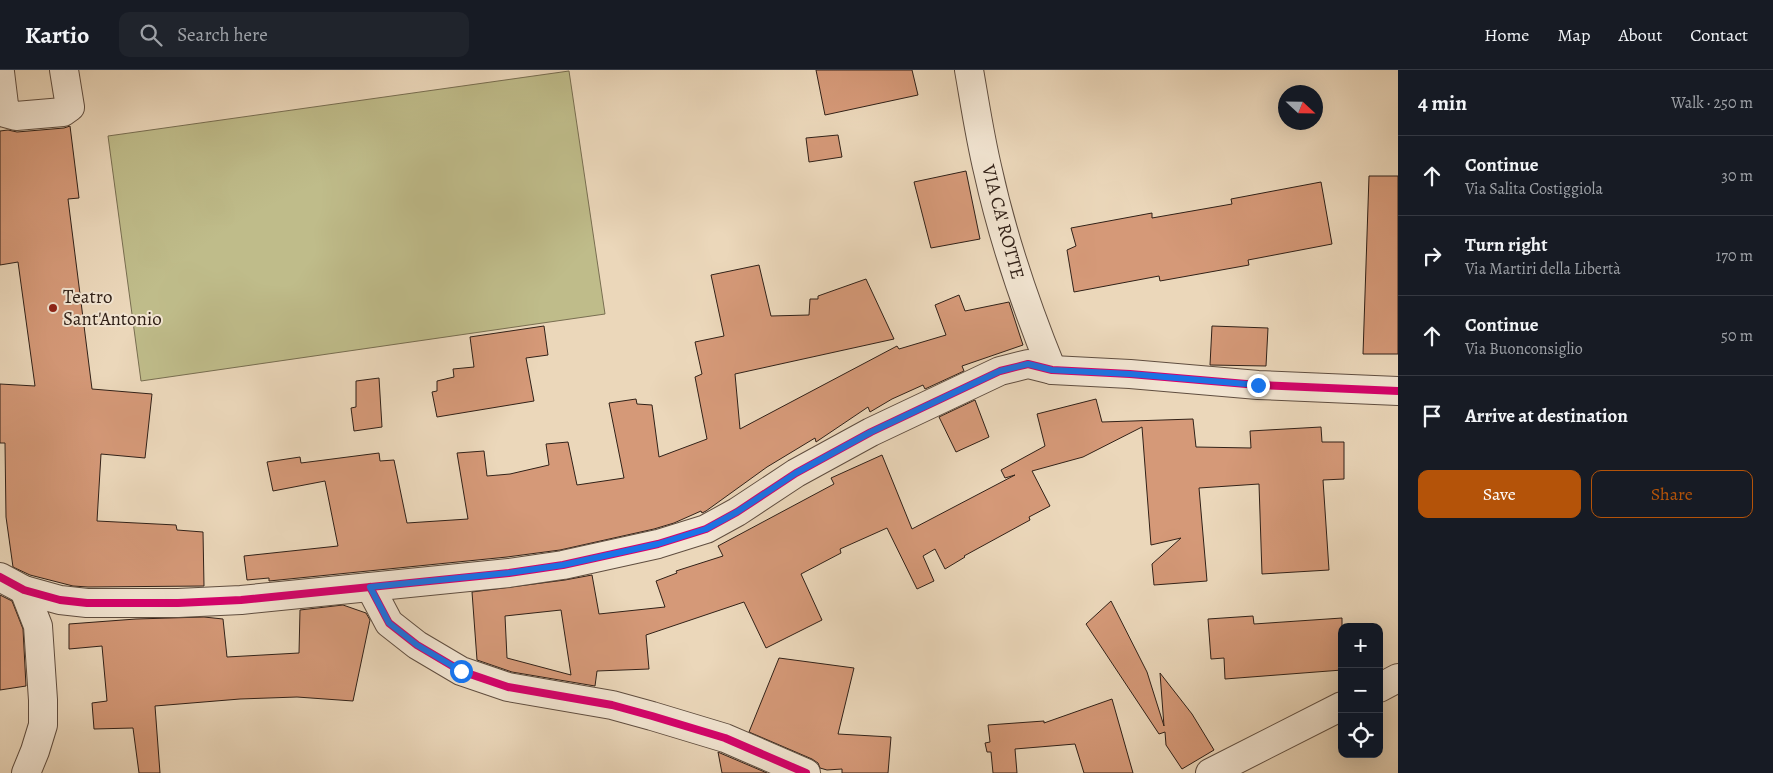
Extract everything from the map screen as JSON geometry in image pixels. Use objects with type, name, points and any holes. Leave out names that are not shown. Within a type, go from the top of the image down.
[{"type":"street","points":[[0,72],[5,113],[16,116],[63,112],[70,107],[64,70]]},
{"type":"street","name":"VIA CA' ROTTE","points":[[969,70],[988,171],[1004,232],[1032,322],[1052,370]]},
{"type":"street","points":[[6,577],[60,600],[87,603],[121,603],[241,600],[508,573],[563,565],[658,544],[706,529],[737,512],[796,473],[871,432],[1000,371],[1028,364],[1052,370],[1130,374],[1258,385],[1398,391]]},
{"type":"street","points":[[6,577],[38,626],[43,725],[26,773]]},
{"type":"street","points":[[370,587],[389,623],[417,645],[461,671],[508,688],[612,705],[652,716],[725,738],[806,773]]},
{"type":"street","points":[[1383,686],[1398,678]]},
{"type":"street","points":[[1210,773],[1338,708]]},
{"type":"shaded area","points":[[569,71],[605,314],[141,381],[108,136]]},
{"type":"building","points":[[816,70],[912,70],[918,95],[825,115]]},
{"type":"building","points":[[70,126],[79,198],[68,199],[92,389],[152,394],[145,458],[101,454],[97,521],[176,525],[177,530],[203,532],[204,586],[73,586],[30,575],[13,567],[6,517],[5,443],[0,443],[0,384],[35,386],[18,262],[0,265],[0,131],[17,132]]},
{"type":"building","points":[[838,135],[842,157],[809,162],[806,138]]},
{"type":"building","points":[[966,171],[980,239],[931,248],[914,182]]},
{"type":"building","points":[[1369,176],[1398,176],[1398,354],[1363,354]]},
{"type":"building","points":[[1321,182],[1332,244],[1248,260],[1249,265],[1160,281],[1159,276],[1074,292],[1067,250],[1076,246],[1071,228],[1152,213],[1152,218],[1232,204],[1231,199]]},
{"type":"building","points":[[759,265],[771,316],[809,315],[810,299],[818,299],[818,296],[866,279],[894,339],[735,374],[740,429],[897,346],[899,349],[946,335],[935,305],[959,295],[965,311],[1009,302],[1023,345],[962,366],[964,371],[925,389],[923,385],[892,399],[870,412],[868,407],[816,442],[815,438],[767,467],[706,511],[702,513],[701,511],[674,523],[560,550],[269,581],[269,578],[247,580],[244,556],[338,546],[325,481],[273,491],[267,462],[300,457],[301,463],[379,453],[380,461],[394,460],[407,523],[468,519],[457,453],[484,451],[487,476],[510,474],[549,465],[546,444],[568,442],[577,485],[624,478],[609,403],[636,399],[637,404],[652,405],[659,457],[707,439],[695,377],[702,374],[695,342],[724,336],[711,275]]},
{"type":"building","points":[[544,326],[548,355],[526,358],[534,401],[437,417],[432,392],[437,391],[437,381],[454,377],[453,369],[474,367],[470,337]]},
{"type":"building","points":[[1212,326],[1268,328],[1266,366],[1210,365]]},
{"type":"building","points":[[379,378],[382,427],[354,431],[351,408],[356,407],[356,381]]},
{"type":"building","points":[[1096,399],[1102,422],[1193,419],[1196,447],[1251,448],[1250,431],[1321,427],[1322,442],[1344,442],[1344,479],[1323,480],[1329,570],[1262,574],[1259,484],[1199,488],[1207,581],[1154,585],[1152,564],[1181,538],[1151,545],[1142,427],[1083,457],[1032,471],[1050,506],[1029,517],[1030,520],[964,556],[945,569],[935,549],[923,556],[934,581],[917,589],[887,528],[840,549],[841,553],[801,574],[822,620],[766,648],[744,602],[646,635],[649,669],[597,671],[595,686],[512,672],[477,660],[472,592],[592,575],[599,614],[665,607],[656,581],[677,573],[676,571],[723,556],[718,546],[834,484],[831,478],[882,455],[912,529],[1015,475],[1005,478],[1001,470],[1045,446],[1037,414]],"holes":[[[561,610],[571,675],[507,658],[505,616]]]},
{"type":"building","points":[[975,400],[989,437],[956,452],[939,417]]},
{"type":"building","points":[[0,595],[12,601],[23,629],[26,686],[0,690]]},
{"type":"building","points":[[1111,601],[1147,672],[1164,726],[1160,673],[1192,714],[1214,750],[1182,769],[1166,745],[1165,732],[1159,734],[1086,624]]},
{"type":"building","points":[[343,605],[366,613],[370,620],[353,701],[297,697],[240,699],[155,706],[160,773],[139,773],[133,728],[94,729],[92,703],[107,701],[102,646],[69,649],[69,624],[136,619],[204,617],[223,619],[227,657],[299,653],[300,610]]},
{"type":"building","points":[[1253,616],[1254,624],[1342,618],[1342,623],[1338,623],[1338,670],[1225,679],[1224,658],[1211,659],[1208,619]]},
{"type":"building","points":[[779,658],[854,668],[838,734],[891,737],[888,773],[842,773],[842,769],[827,770],[820,768],[818,763],[812,759],[749,732]]},
{"type":"building","points":[[1112,699],[1133,773],[1084,773],[1075,744],[1015,749],[1017,773],[993,773],[991,752],[987,752],[985,743],[990,742],[988,725],[1044,721],[1044,723]]},
{"type":"building","points":[[718,752],[720,753],[767,773],[722,773]]},
{"type":"cycle path","points":[[0,577],[24,590],[60,600],[87,603],[178,603],[241,600],[509,573],[563,565],[658,544],[706,529],[737,512],[796,473],[871,432],[1000,371],[1028,364],[1052,370],[1130,374],[1258,385],[1398,391]]},
{"type":"cycle path","points":[[370,587],[389,623],[417,645],[461,671],[508,687],[612,705],[652,716],[725,738],[806,773]]},
{"type":"place","name":"Teatro Sant'Antonio","points":[[53,308]]},
{"type":"route","points":[[461,671],[417,645],[389,623],[370,587],[508,573],[563,565],[658,544],[706,529],[737,512],[796,473],[871,432],[1000,371],[1028,364],[1052,370],[1130,374],[1258,385]]}]
